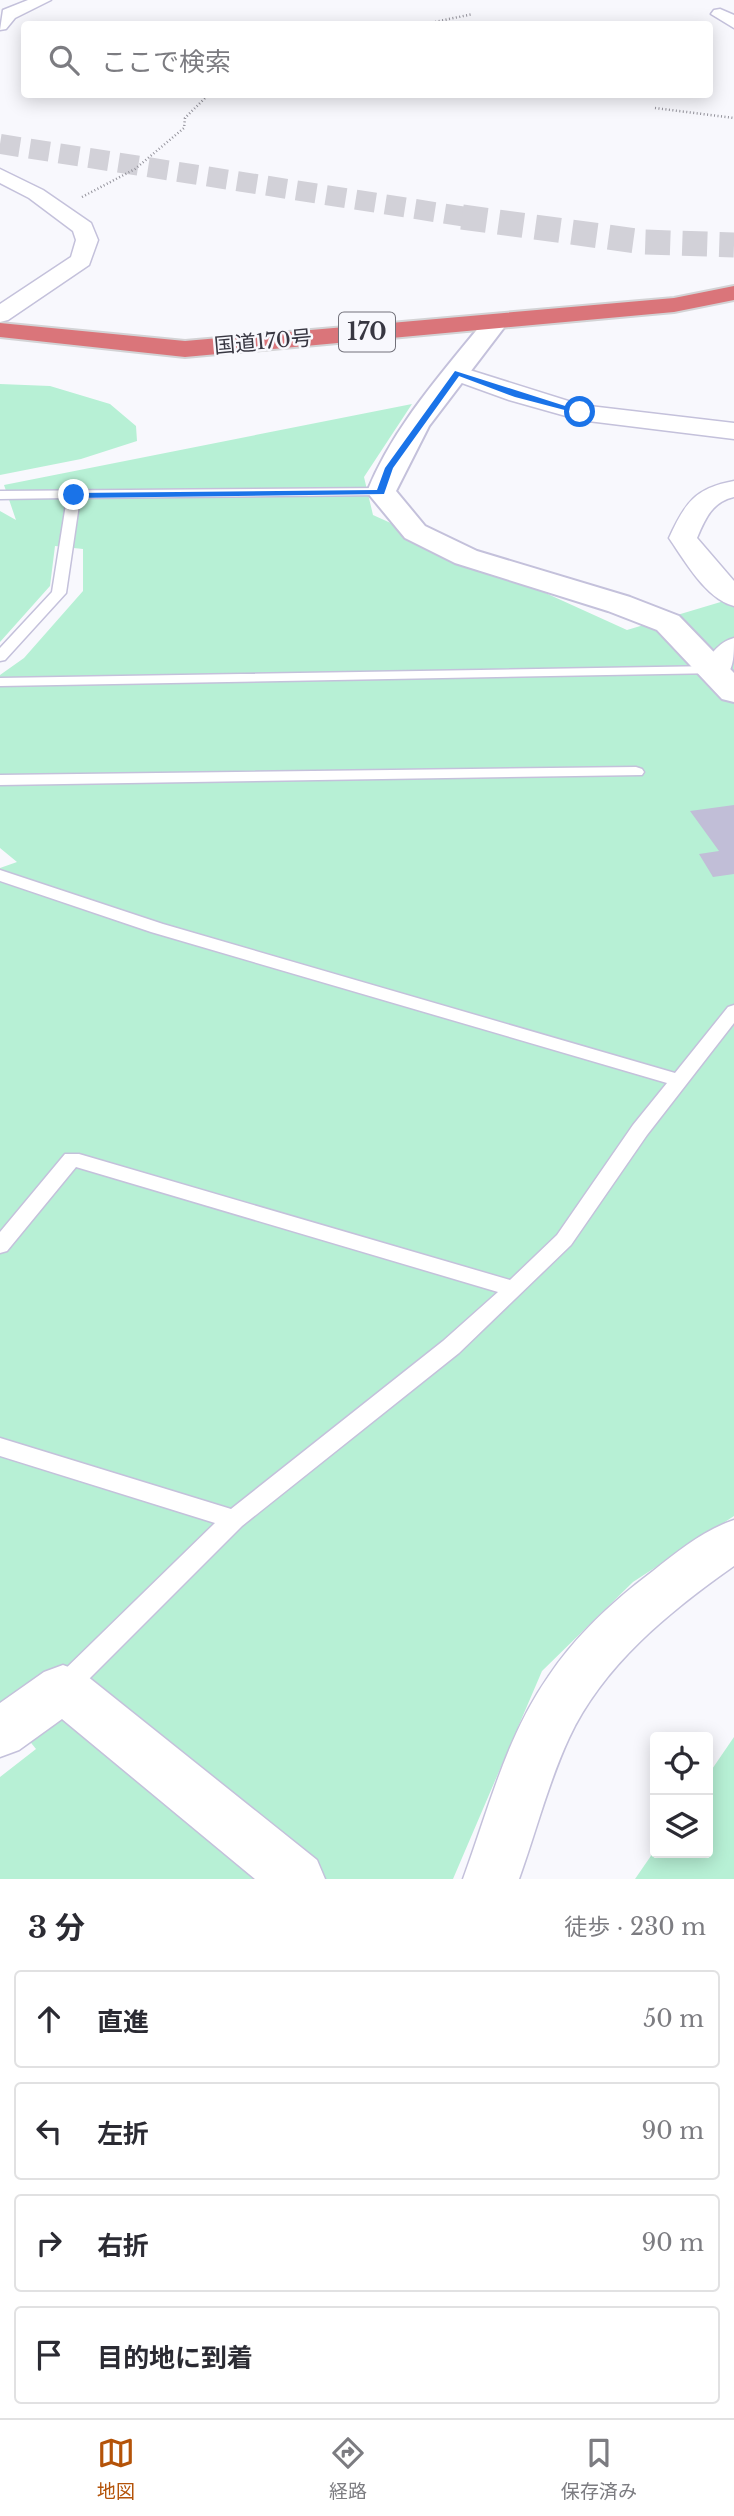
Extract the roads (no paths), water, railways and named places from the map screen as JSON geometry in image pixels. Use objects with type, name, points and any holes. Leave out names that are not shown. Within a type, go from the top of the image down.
[{"type":"highway","name":"国道170号","points":[[0,330],[185,349],[674,305],[734,293]]},
{"type":"street","points":[[0,25],[9,14],[43,0]]},
{"type":"street","points":[[0,175],[83,228],[87,240],[86,251],[81,260],[0,315]]},
{"type":"street","points":[[497,321],[395,459],[381,492],[415,531],[466,557],[619,604],[668,623],[728,670]]},
{"type":"street","points":[[457,373],[518,395],[580,412],[734,431]]},
{"type":"street","points":[[734,489],[721,491],[697,506],[683,538],[710,574],[734,597]]},
{"type":"street","points":[[491,1879],[550,1722],[591,1658],[678,1578],[734,1540]]},
{"type":"street","points":[[0,1733],[63,1688],[297,1879]]},
{"type":"lane","points":[[0,495],[381,492]]},
{"type":"lane","points":[[0,657],[59,593],[74,495]]},
{"type":"lane","points":[[0,682],[728,670]]},
{"type":"lane","points":[[0,780],[636,772]]},
{"type":"lane","points":[[0,874],[170,932],[340,983],[416,1001],[679,1080]]},
{"type":"lane","points":[[63,1688],[234,1519],[451,1347],[564,1240],[679,1080],[734,1011]]},
{"type":"lane","points":[[0,1246],[72,1159],[514,1289]]},
{"type":"lane","points":[[0,1447],[234,1519]]},
{"type":"tunnel","points":[[0,144],[473,218]]},
{"type":"tunnel","points":[[462,217],[644,242],[734,245]]}]
